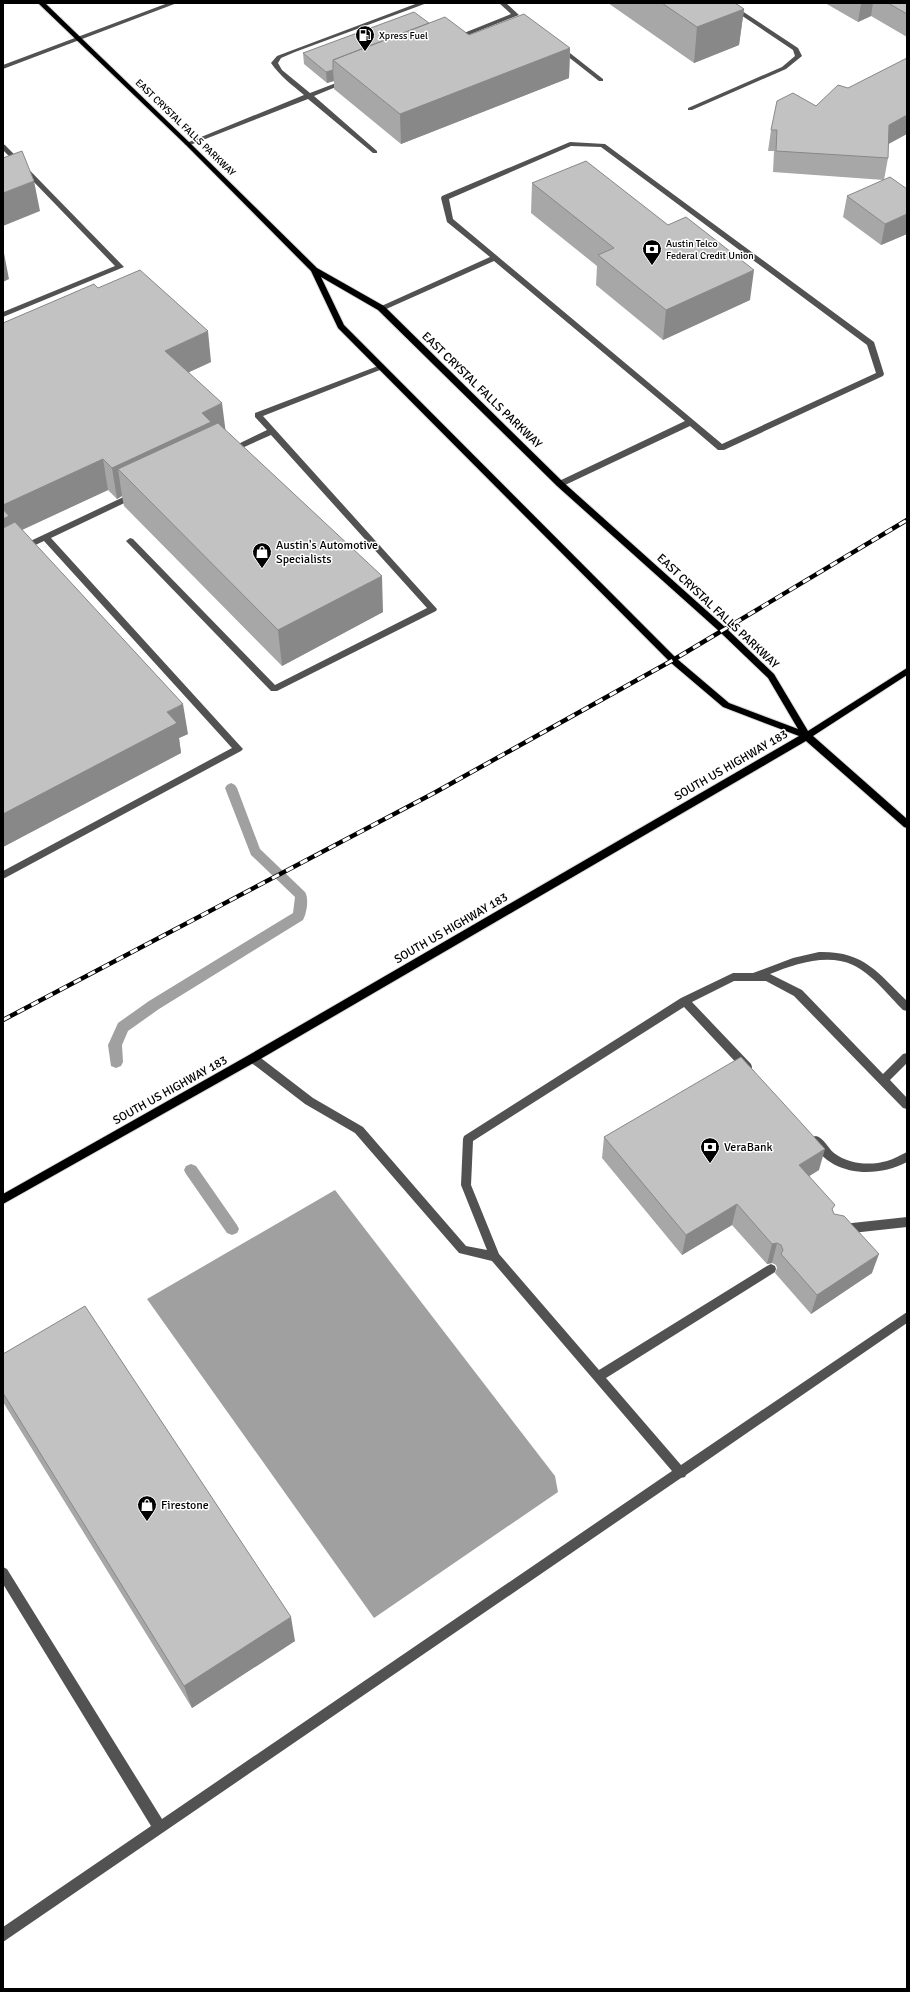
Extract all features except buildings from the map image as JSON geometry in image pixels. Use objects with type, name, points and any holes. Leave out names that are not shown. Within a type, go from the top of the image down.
[{"type":"main road","name":"EAST CRYSTAL FALLS PARKWAY","points":[[41,3],[188,144],[314,270],[381,308],[560,484],[723,630],[771,676],[806,736]]},
{"type":"main road","name":"EAST CRYSTAL FALLS PARKWAY","points":[[314,270],[341,326],[381,368],[673,660],[726,705],[806,736]]},
{"type":"main road","name":"SOUTH US HIGHWAY 183","points":[[3,1199],[253,1058],[806,736],[907,671]]},
{"type":"main road","points":[[806,736],[907,824]]},
{"type":"street","points":[[3,66],[174,3]]},
{"type":"street","points":[[375,152],[280,72],[274,63],[279,57],[424,3]]},
{"type":"street","points":[[502,3],[522,19]]},
{"type":"street","points":[[690,109],[784,68],[799,56],[796,49],[726,3]]},
{"type":"street","points":[[449,40],[516,15]]},
{"type":"street","points":[[553,43],[602,80]]},
{"type":"street","points":[[188,144],[352,78]]},
{"type":"street","points":[[570,144],[603,145],[871,344],[880,374],[721,448],[691,422],[450,220],[445,198],[570,144]]},
{"type":"street","points":[[3,146],[120,267],[3,315]]},
{"type":"street","points":[[381,308],[495,258]]},
{"type":"street","points":[[130,541],[274,689],[433,609],[258,415],[381,368]]},
{"type":"street","points":[[560,484],[691,422]]},
{"type":"street","points":[[219,456],[272,431]]},
{"type":"street","points":[[3,557],[142,492]]},
{"type":"street","points":[[3,875],[238,749],[44,537]]},
{"type":"street","points":[[751,977],[791,961],[812,957],[836,956],[858,962],[907,1007]]},
{"type":"street","points":[[681,1472],[495,1257],[466,1185],[468,1139],[685,1001],[733,977],[767,977],[798,993],[907,1105]]},
{"type":"street","points":[[685,1001],[752,1073]]},
{"type":"street","points":[[883,1080],[907,1057]]},
{"type":"street","points":[[253,1058],[309,1101],[359,1130],[463,1250],[495,1257]]},
{"type":"street","points":[[811,1135],[832,1157],[852,1166],[872,1170],[894,1164],[907,1157]]},
{"type":"street","points":[[833,1230],[907,1222]]},
{"type":"street","points":[[598,1377],[771,1269]]},
{"type":"street","points":[[3,1935],[907,1317]]},
{"type":"street","points":[[3,1573],[160,1828]]},
{"type":"shaded area","points":[[335,1190],[555,1476],[558,1492],[374,1618],[147,1299]]},
{"type":"waterway","points":[[116,1062],[115,1045],[123,1027],[154,1005],[299,916],[301,895],[255,852],[231,788]]},
{"type":"waterway","points":[[191,1170],[232,1229]]},
{"type":"railway","points":[[3,1020],[434,793],[673,660],[907,520]]},
{"type":"place","name":"Xpress Fuel","points":[[365,52]]},
{"type":"place","name":"Austin Telco Federal Credit Union","points":[[652,266]]},
{"type":"place","name":"Austin's Automotive Specialists","points":[[262,569]]},
{"type":"place","name":"VeraBank","points":[[710,1164]]},
{"type":"place","name":"Firestone","points":[[147,1522]]}]
